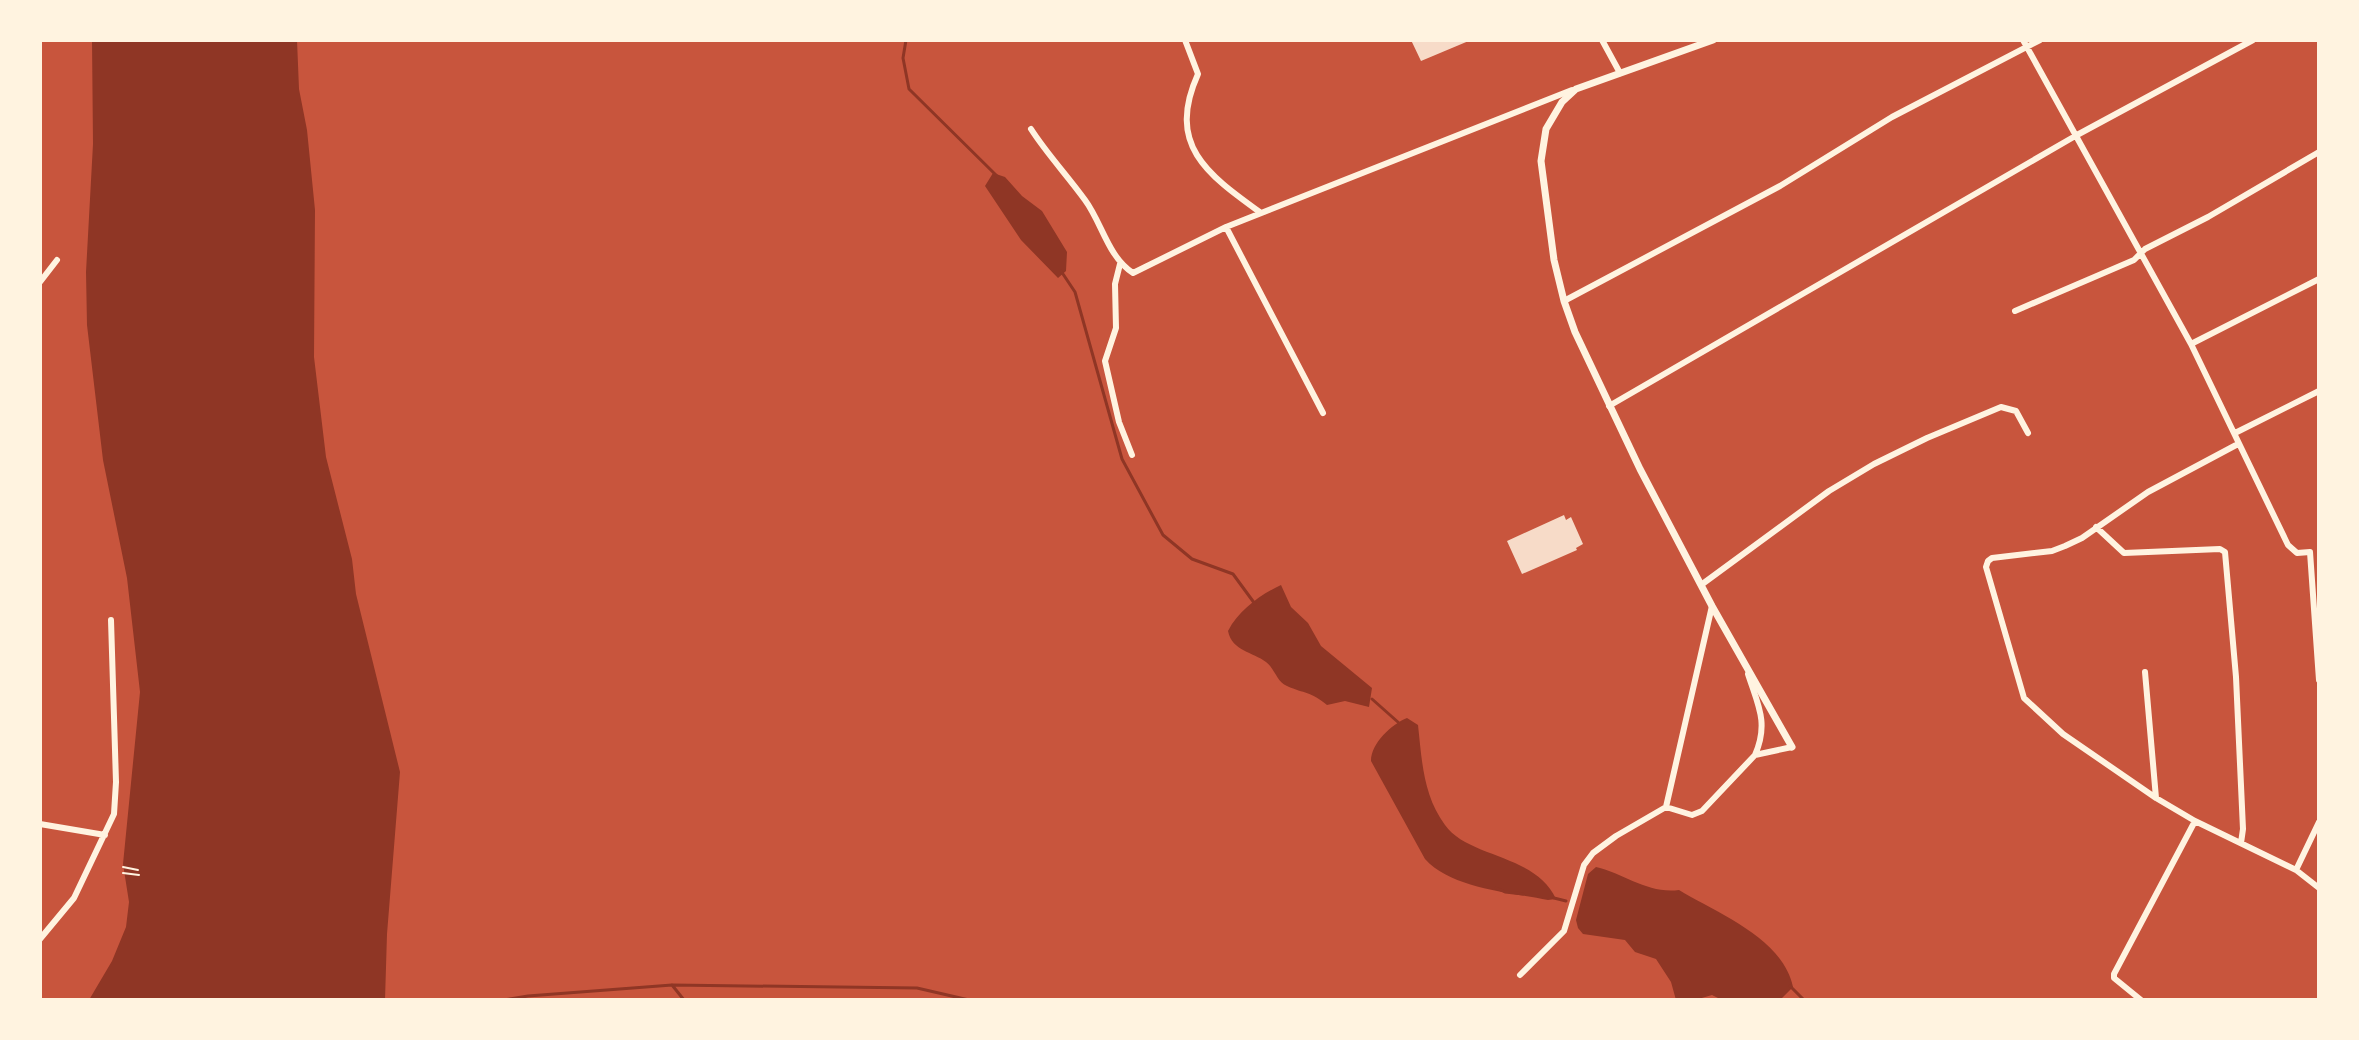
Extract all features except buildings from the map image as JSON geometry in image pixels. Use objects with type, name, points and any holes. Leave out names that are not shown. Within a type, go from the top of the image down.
[{"type":"street","points":[[1185,40],[1198,74],[1186,103],[1185,118],[1194,151],[1220,181],[1261,213]]},
{"type":"street","points":[[1602,40],[1620,73]]},
{"type":"street","points":[[1031,129],[1085,200],[1120,264],[1133,273],[1226,227],[1576,89],[1713,40]]},
{"type":"street","points":[[1564,301],[1780,186],[1892,117],[2025,44],[2040,40]]},
{"type":"street","points":[[1609,406],[2077,135],[2253,40]]},
{"type":"street","points":[[2025,44],[2191,344],[2288,545],[2297,553],[2319,549]]},
{"type":"street","points":[[1576,89],[1562,102],[1546,129],[1541,161],[1554,260],[1564,301],[1609,406],[1712,606],[1792,747],[1755,755]]},
{"type":"street","points":[[2015,311],[2134,260],[2142,252],[2319,152]]},
{"type":"street","points":[[1226,227],[1323,413]]},
{"type":"street","points":[[40,282],[57,260]]},
{"type":"street","points":[[1120,264],[1115,284],[1116,328],[1105,361],[1119,422],[1132,455]]},
{"type":"street","points":[[2191,344],[2319,279]]},
{"type":"street","points":[[2235,433],[2319,391]]},
{"type":"street","points":[[1701,585],[1829,491],[1927,438],[2001,407],[2016,411],[2028,433]]},
{"type":"street","points":[[2238,444],[2148,492],[2065,546],[2052,551],[1992,558],[1986,567],[2024,698],[2063,734],[2156,798],[2195,821],[2296,870],[2319,888]]},
{"type":"street","points":[[2096,527],[2124,553],[2220,549],[2225,552],[2236,677],[2243,829],[2241,843]]},
{"type":"street","points":[[2310,552],[2319,680]]},
{"type":"street","points":[[1520,975],[1564,931],[1584,865],[1593,853],[1666,807],[1712,606]]},
{"type":"street","points":[[40,939],[74,898],[114,814],[116,782],[111,620]]},
{"type":"street","points":[[1666,807],[1692,815],[1702,811],[1755,755],[1763,737],[1763,724],[1746,667]]},
{"type":"street","points":[[2145,672],[2156,798]]},
{"type":"street","points":[[2141,1000],[2114,978],[2114,974],[2195,821]]},
{"type":"street","points":[[2296,870],[2319,822]]},
{"type":"street","points":[[40,824],[105,835]]},
{"type":"path","points":[[123,867],[138,870]]},
{"type":"path","points":[[123,873],[139,875]]},
{"type":"shaded area","points":[[92,40],[297,40],[299,89],[307,130],[315,210],[314,357],[326,457],[400,772],[385,1000],[89,1000],[112,961],[126,927],[129,902],[123,864],[140,692],[127,578],[103,460],[87,325],[86,272],[93,144]]},
{"type":"shaded area","points":[[993,173],[1005,177],[1022,196],[1042,211],[1067,252],[1066,271],[1058,278],[1021,240],[985,186]]},
{"type":"shaded area","points":[[1281,585],[1291,607],[1308,623],[1321,646],[1372,688],[1369,707],[1345,701],[1327,705],[1312,695],[1293,689],[1278,678],[1266,662],[1230,638],[1228,631],[1238,616],[1258,598]]},
{"type":"shaded area","points":[[1407,718],[1418,725],[1428,790],[1445,825],[1469,844],[1533,873],[1546,884],[1556,899],[1466,883],[1436,869],[1425,859],[1371,761],[1383,735]]},
{"type":"shaded area","points":[[1596,867],[1657,889],[1679,890],[1729,918],[1763,941],[1776,954],[1787,970],[1793,987],[1780,1000],[1722,1000],[1712,995],[1695,1000],[1676,1000],[1671,982],[1656,959],[1635,952],[1625,940],[1583,934],[1578,928],[1576,920],[1588,874]]},
{"type":"waterway","points":[[906,40],[903,58],[909,89],[999,178]]},
{"type":"waterway","points":[[1061,271],[1075,292],[1122,459],[1163,535],[1192,559],[1233,574],[1255,604]]},
{"type":"waterway","points":[[1372,699],[1399,723]]},
{"type":"waterway","points":[[1496,888],[1523,894]]},
{"type":"waterway","points":[[1554,898],[1566,901]]},
{"type":"waterway","points":[[672,985],[684,1000]]},
{"type":"waterway","points":[[504,1000],[672,985],[917,988],[969,1000]]},
{"type":"waterway","points":[[1790,986],[1804,1000]]}]
